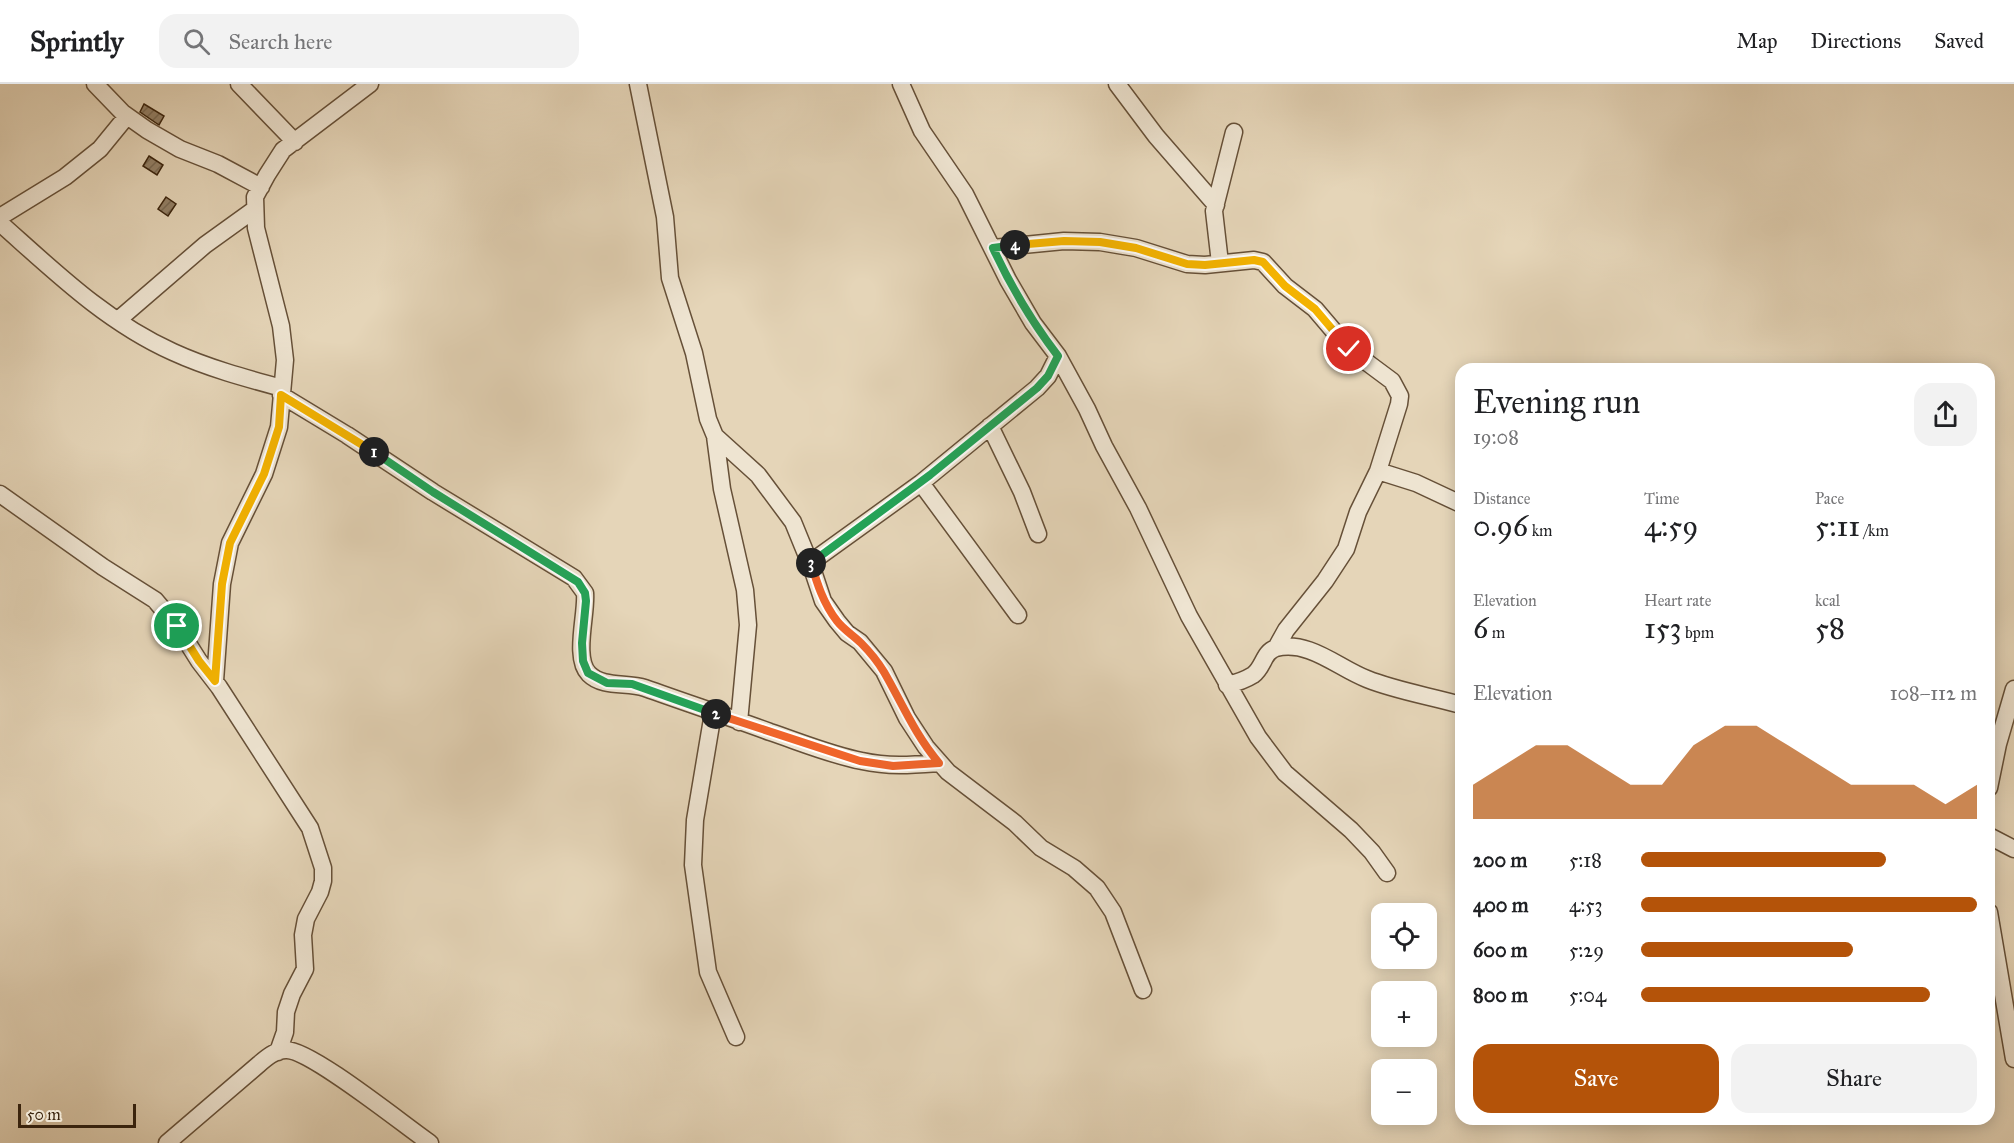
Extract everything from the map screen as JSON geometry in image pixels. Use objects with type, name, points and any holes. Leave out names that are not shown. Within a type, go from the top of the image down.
[{"type":"street","points":[[95,84],[127,116],[180,149],[218,164],[261,187]]},
{"type":"street","points":[[215,681],[222,584],[230,543],[264,474],[279,427],[285,360],[281,326],[256,228],[255,197],[283,150],[370,84]]},
{"type":"street","points":[[638,84],[665,217],[670,278],[694,353],[708,419],[715,436],[722,489],[745,590],[748,625],[739,722]]},
{"type":"street","points":[[1118,84],[1156,136],[1216,206]]},
{"type":"street","points":[[906,86],[922,131],[965,194],[1008,280],[1033,323],[1058,356],[1138,508],[1189,616],[1258,737],[1285,773],[1351,830],[1372,852],[1387,873]]},
{"type":"street","points":[[247,87],[294,142]]},
{"type":"street","points":[[0,217],[65,177],[100,149],[127,116]]},
{"type":"street","points":[[1220,263],[1214,211],[1234,132]]},
{"type":"street","points":[[118,320],[205,245],[255,209]]},
{"type":"street","points":[[0,223],[87,300],[118,320],[172,352],[282,392],[433,492],[574,578],[585,593],[582,643],[583,661],[588,673],[607,683],[632,684],[860,761],[893,766],[939,763]]},
{"type":"street","points":[[993,248],[1064,241],[1100,242],[1136,248],[1187,264],[1254,260],[1263,262],[1285,286],[1315,309],[1349,349],[1392,381],[1400,396],[1399,404],[1378,471],[1358,512],[1346,549],[1286,630],[1276,648]]},
{"type":"street","points":[[810,563],[921,483],[1037,388],[1048,376],[1058,356]]},
{"type":"street","points":[[990,426],[1022,492],[1038,534]]},
{"type":"street","points":[[715,436],[759,475],[793,522],[823,601],[847,633],[860,642],[877,663],[907,718],[939,763],[1015,823],[1041,848],[1074,868],[1097,888],[1113,912],[1143,990]]},
{"type":"street","points":[[1378,471],[1416,483],[1455,501]]},
{"type":"street","points":[[921,483],[1018,615]]},
{"type":"street","points":[[0,494],[103,567],[155,600],[177,626],[215,681],[310,828],[323,868],[320,892],[306,919],[303,935],[304,969],[286,1012],[285,1032],[278,1052]]},
{"type":"street","points":[[1227,685],[1254,675],[1262,666],[1267,653],[1276,648],[1298,647],[1323,656],[1365,679],[1455,703]]},
{"type":"street","points":[[1995,759],[2014,689]]},
{"type":"street","points":[[713,713],[695,820],[693,865],[708,972],[736,1037]]},
{"type":"street","points":[[1995,839],[2014,849]]},
{"type":"street","points":[[1995,947],[2014,1059]]},
{"type":"street","points":[[167,1143],[273,1053],[287,1050],[299,1053],[320,1065],[430,1143]]},
{"type":"building","points":[[144,104],[164,116],[159,125],[140,112]]},
{"type":"building","points":[[149,156],[163,165],[157,175],[143,166]]},
{"type":"building","points":[[166,197],[176,204],[168,216],[158,209]]},
{"type":"route","points":[[177,626],[215,681],[222,584],[230,543],[264,474],[279,427],[281,395],[574,578],[585,593],[583,661],[584,667],[593,677],[607,683],[632,684],[645,688],[725,718],[860,761],[893,766],[939,763],[907,718],[884,671],[860,642],[847,633],[823,601],[810,563],[842,542],[930,475],[1037,388],[1048,376],[1058,356],[1033,323],[1008,280],[993,248],[1064,241],[1100,242],[1136,248],[1187,264],[1205,265],[1254,260],[1263,262],[1272,269],[1285,286],[1315,309],[1349,349]]}]
